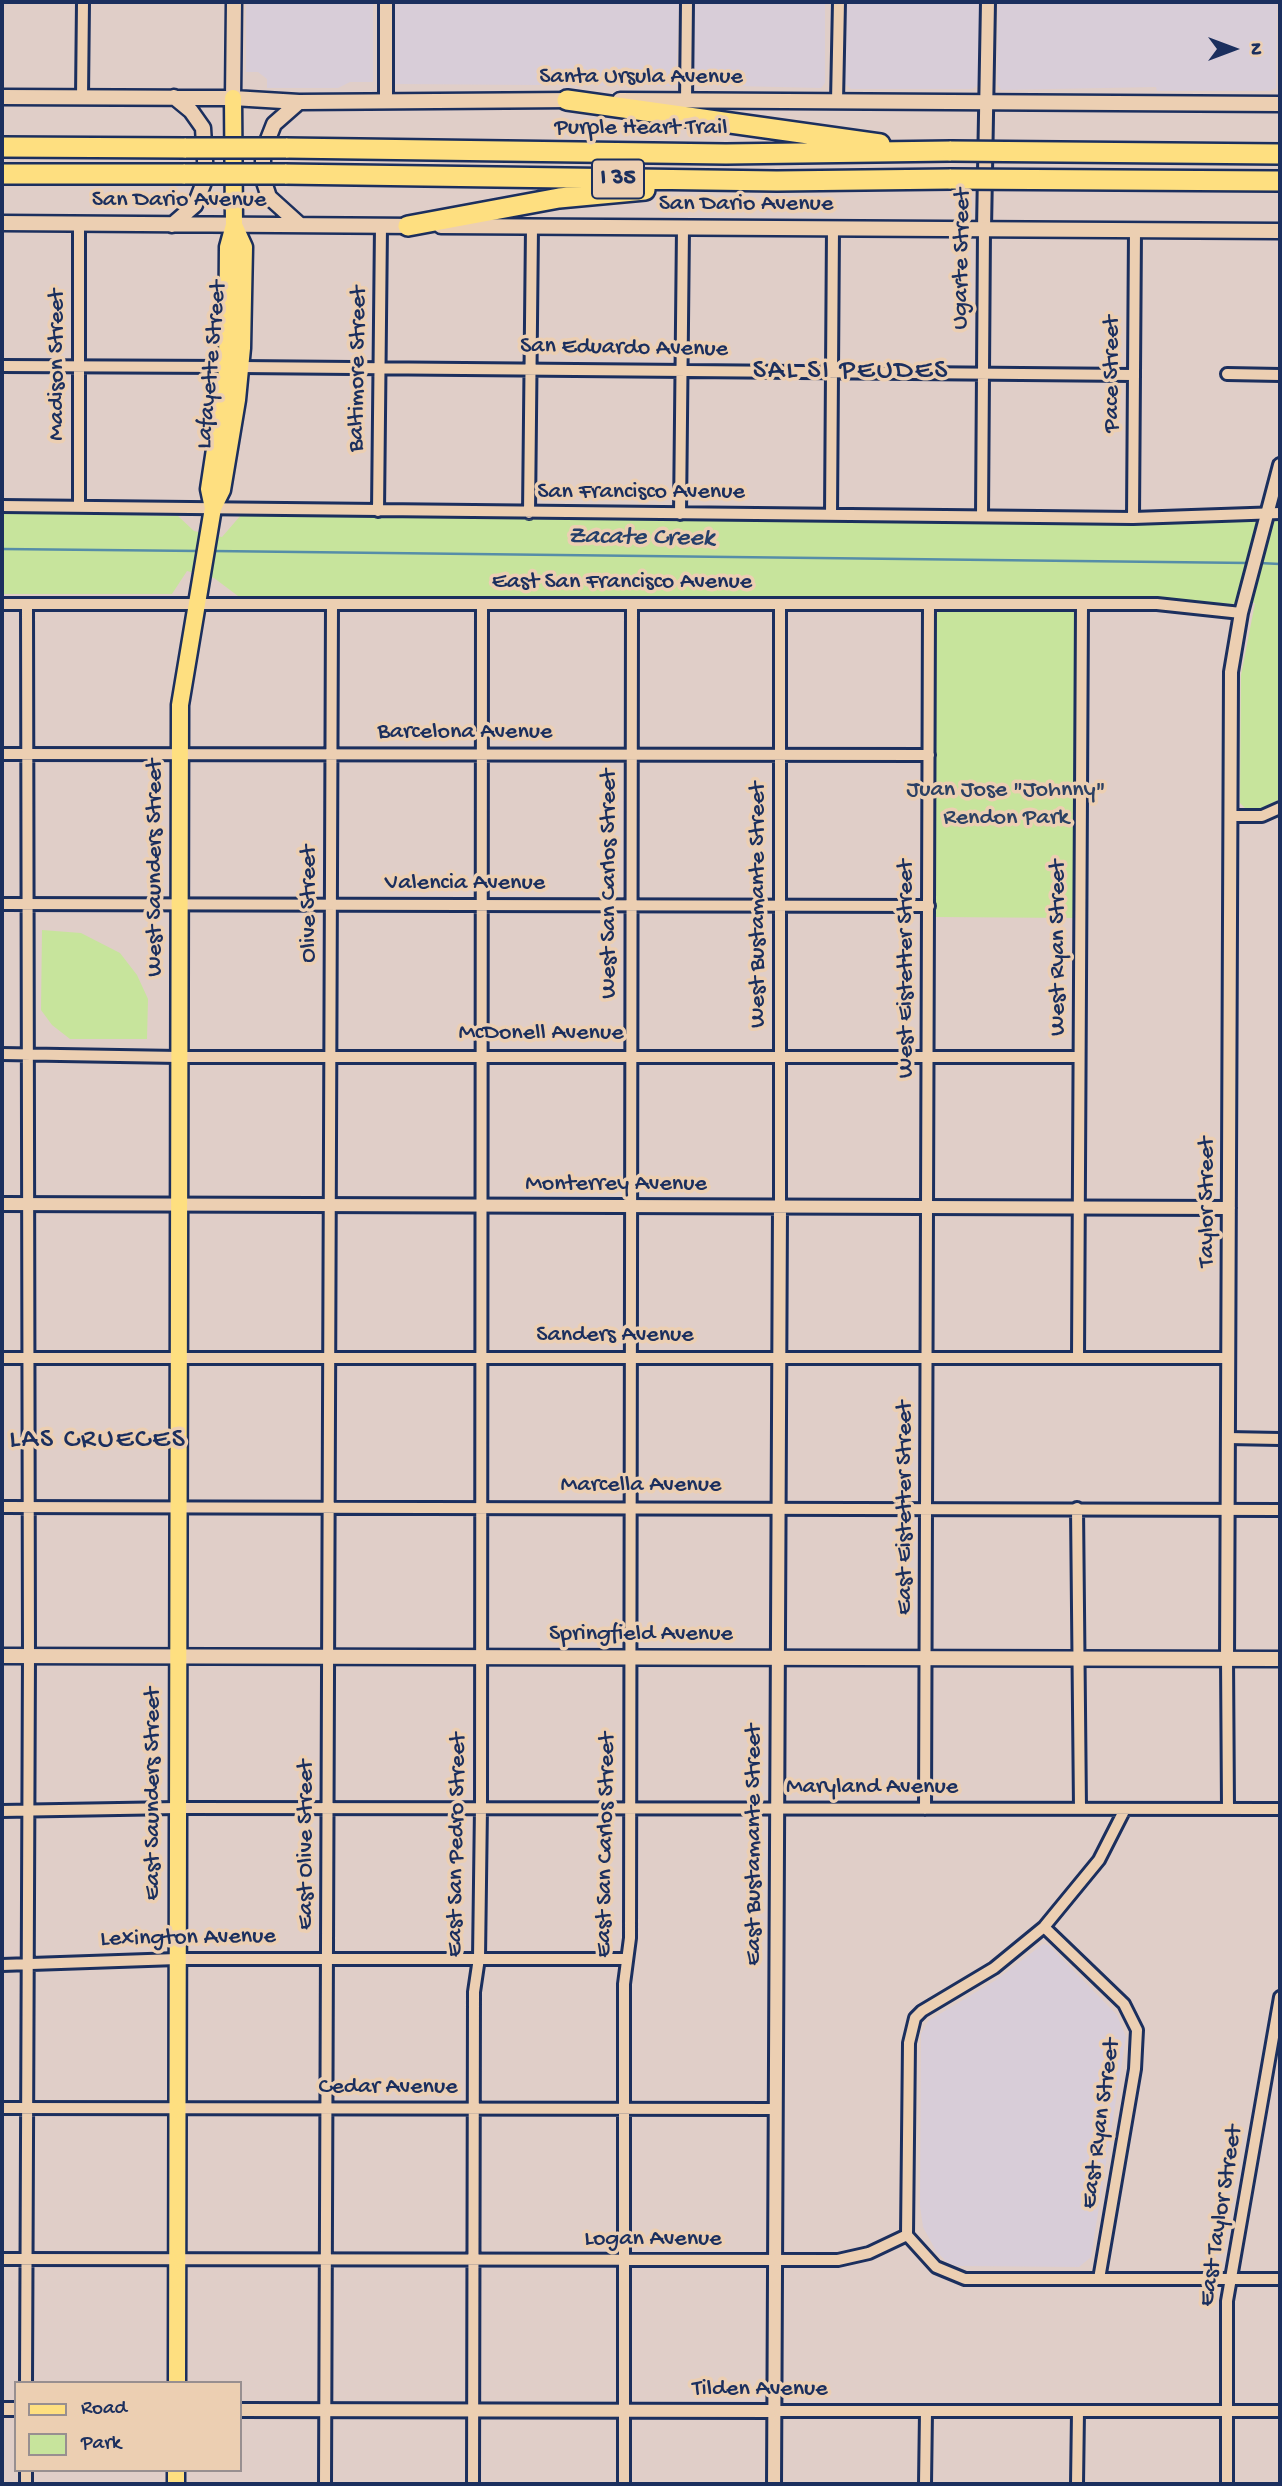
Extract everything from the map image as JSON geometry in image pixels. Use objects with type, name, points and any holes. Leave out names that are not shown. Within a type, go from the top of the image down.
[{"type":"highway","points":[[567,100],[769,129],[863,139],[905,150]]},
{"type":"highway","name":"Purple Heart Trail","points":[[2,147],[713,154],[905,150],[1280,154]]},
{"type":"highway","name":"Purple Heart Trail","points":[[2,174],[285,174],[778,181],[1280,181]]},
{"type":"highway","points":[[408,226],[559,198],[778,181]]},
{"type":"main road","name":"Lafayette Street","points":[[208,534],[213,508],[209,489],[234,367],[228,247],[234,225],[234,2]]},
{"type":"main road","name":"Santa Ursula Avenue","points":[[2,97],[174,97],[299,102],[567,100],[1280,104]]},
{"type":"main road","points":[[172,225],[195,205],[206,177],[203,128],[191,111],[174,97]]},
{"type":"main road","points":[[299,102],[274,124],[263,152],[263,179],[269,197],[300,225]]},
{"type":"main road","name":"San Dario Avenue","points":[[2,223],[1280,231]]},
{"type":"main road","name":"West Saunders Street","points":[[178,1205],[179,755],[182,682],[208,534]]},
{"type":"main road","name":"East Saunders Street","points":[[177,2381],[178,1205]]},
{"type":"main road","name":"Springfield Avenue","points":[[2,1656],[1280,1659]]},
{"type":"street","points":[[82,97],[83,2]]},
{"type":"street","points":[[386,2],[386,101]]},
{"type":"street","points":[[686,101],[687,2]]},
{"type":"street","points":[[837,102],[838,2]]},
{"type":"street","name":"Ugarte Street","points":[[982,516],[988,2]]},
{"type":"street","name":"Madison Street","points":[[79,224],[79,507]]},
{"type":"street","name":"Baltimore Street","points":[[378,511],[381,226]]},
{"type":"street","points":[[529,513],[532,227]]},
{"type":"street","points":[[680,514],[682,228]]},
{"type":"street","points":[[831,515],[833,228]]},
{"type":"street","name":"Pace Street","points":[[1133,518],[1135,230]]},
{"type":"street","name":"San Eduardo Avenue","points":[[2,366],[1133,375]]},
{"type":"street","points":[[1227,374],[1280,375]]},
{"type":"street","name":"Taylor Street","points":[[1228,1809],[1231,672],[1241,613],[1266,527],[1275,512],[1280,465]]},
{"type":"street","name":"San Francisco Avenue","points":[[2,506],[1133,518],[1275,512]]},
{"type":"street","name":"East San Francisco Avenue","points":[[2,604],[1157,604],[1241,613]]},
{"type":"street","points":[[26,2381],[29,1656],[27,604]]},
{"type":"street","name":"Olive Street","points":[[330,1205],[332,604]]},
{"type":"street","name":"East San Pedro Street","points":[[473,2484],[474,1992],[480,1958],[482,1658],[482,604]]},
{"type":"street","name":"West San Carlos Street","points":[[630,1206],[632,604]]},
{"type":"street","name":"West Bustamante Street","points":[[780,604],[780,1206]]},
{"type":"street","name":"West Eistetter Street","points":[[928,1207],[929,605]]},
{"type":"street","name":"West Ryan Street","points":[[1078,1207],[1082,605]]},
{"type":"street","name":"Barcelona Avenue","points":[[2,754],[929,755]]},
{"type":"street","points":[[1231,816],[1262,816],[1280,808]]},
{"type":"street","name":"Valencia Avenue","points":[[2,904],[929,906]]},
{"type":"street","name":"McDonell Avenue","points":[[2,1054],[178,1057],[1079,1057]]},
{"type":"street","name":"Monterrey Avenue","points":[[2,1204],[1229,1208]]},
{"type":"street","name":"East Olive Street","points":[[325,2484],[330,1205]]},
{"type":"street","name":"East San Carlos Street","points":[[624,2484],[624,1984],[627,1959],[630,1808],[630,1206]]},
{"type":"street","name":"East Bustamante Street","points":[[774,2484],[780,1206]]},
{"type":"street","name":"East Eistetter Street","points":[[925,1809],[928,1207]]},
{"type":"street","points":[[1078,1207],[1078,1357]]},
{"type":"street","name":"Sanders Avenue","points":[[2,1358],[1229,1358]]},
{"type":"street","points":[[1228,1438],[1280,1439]]},
{"type":"street","name":"Marcella Avenue","points":[[2,1507],[927,1507],[1280,1510]]},
{"type":"street","points":[[1077,1508],[1080,1809]]},
{"type":"street","name":"Maryland Avenue","points":[[2,1811],[481,1807],[1280,1809]]},
{"type":"street","points":[[1125,1809],[1099,1860],[1044,1927],[994,1968],[922,2011],[915,2018],[909,2043],[907,2235],[928,2261],[954,2277],[1280,2279]]},
{"type":"street","name":"East Ryan Street","points":[[1044,1927],[1124,2004],[1137,2031],[1135,2069],[1099,2279]]},
{"type":"street","name":"Lexington Avenue","points":[[2,1965],[177,1959],[627,1959]]},
{"type":"street","name":"East Taylor Street","points":[[1227,2484],[1230,2279],[1280,1997]]},
{"type":"street","name":"Cedar Avenue","points":[[2,2108],[775,2109]]},
{"type":"street","name":"Logan Avenue","points":[[2,2259],[775,2261],[853,2258],[907,2235]]},
{"type":"street","name":"Tilden Avenue","points":[[242,2410],[1280,2411]]},
{"type":"street","points":[[925,2484],[926,2412]]},
{"type":"street","points":[[1077,2484],[1078,2412]]},
{"type":"shaded area","points":[[246,2],[373,2],[373,82],[350,82],[338,88],[267,88],[267,79],[258,72],[246,72]]},
{"type":"shaded area","points":[[393,2],[679,2],[676,86],[395,84]]},
{"type":"shaded area","points":[[694,2],[825,2],[825,83],[821,88],[693,85]]},
{"type":"shaded area","points":[[845,2],[979,2],[979,85],[972,89],[851,89],[844,83]]},
{"type":"shaded area","points":[[998,2],[1277,2],[1276,88],[1270,91],[1157,91],[1156,87],[1001,90],[997,84]]},
{"type":"shaded area","points":[[1043,1944],[1048,1945],[1117,2015],[1126,2037],[1091,2257],[1079,2267],[957,2266],[948,2263],[936,2251],[923,2227],[920,2206],[921,2034],[928,2021],[996,1980]]},
{"type":"green space","points":[[2,513],[178,516],[194,531],[222,537],[241,515],[1161,524],[1280,519],[1280,799],[1260,809],[1246,809],[1240,803],[1241,675],[1255,603],[1231,604],[1165,598],[238,596],[214,578],[187,571],[172,594],[2,594]]},
{"type":"green space","name":"Juan Jose \"Johnny\" Rendon Park","points":[[941,610],[1070,610],[1076,614],[1077,918],[935,917],[936,614]]},
{"type":"green space","points":[[42,930],[81,933],[120,953],[137,975],[148,999],[147,1039],[70,1039],[52,1025],[41,1010]]},
{"type":"waterway","name":"Zacate Creek","points":[[2,549],[199,551]]},
{"type":"waterway","name":"Zacate Creek","points":[[213,551],[1249,563]]},
{"type":"waterway","name":"Zacate Creek","points":[[1259,563],[1280,564]]},
{"type":"district","name":"SAL SI PEUDES","points":[[851,373]]},
{"type":"district","name":"LAS CRUECES","points":[[98,1442]]}]
